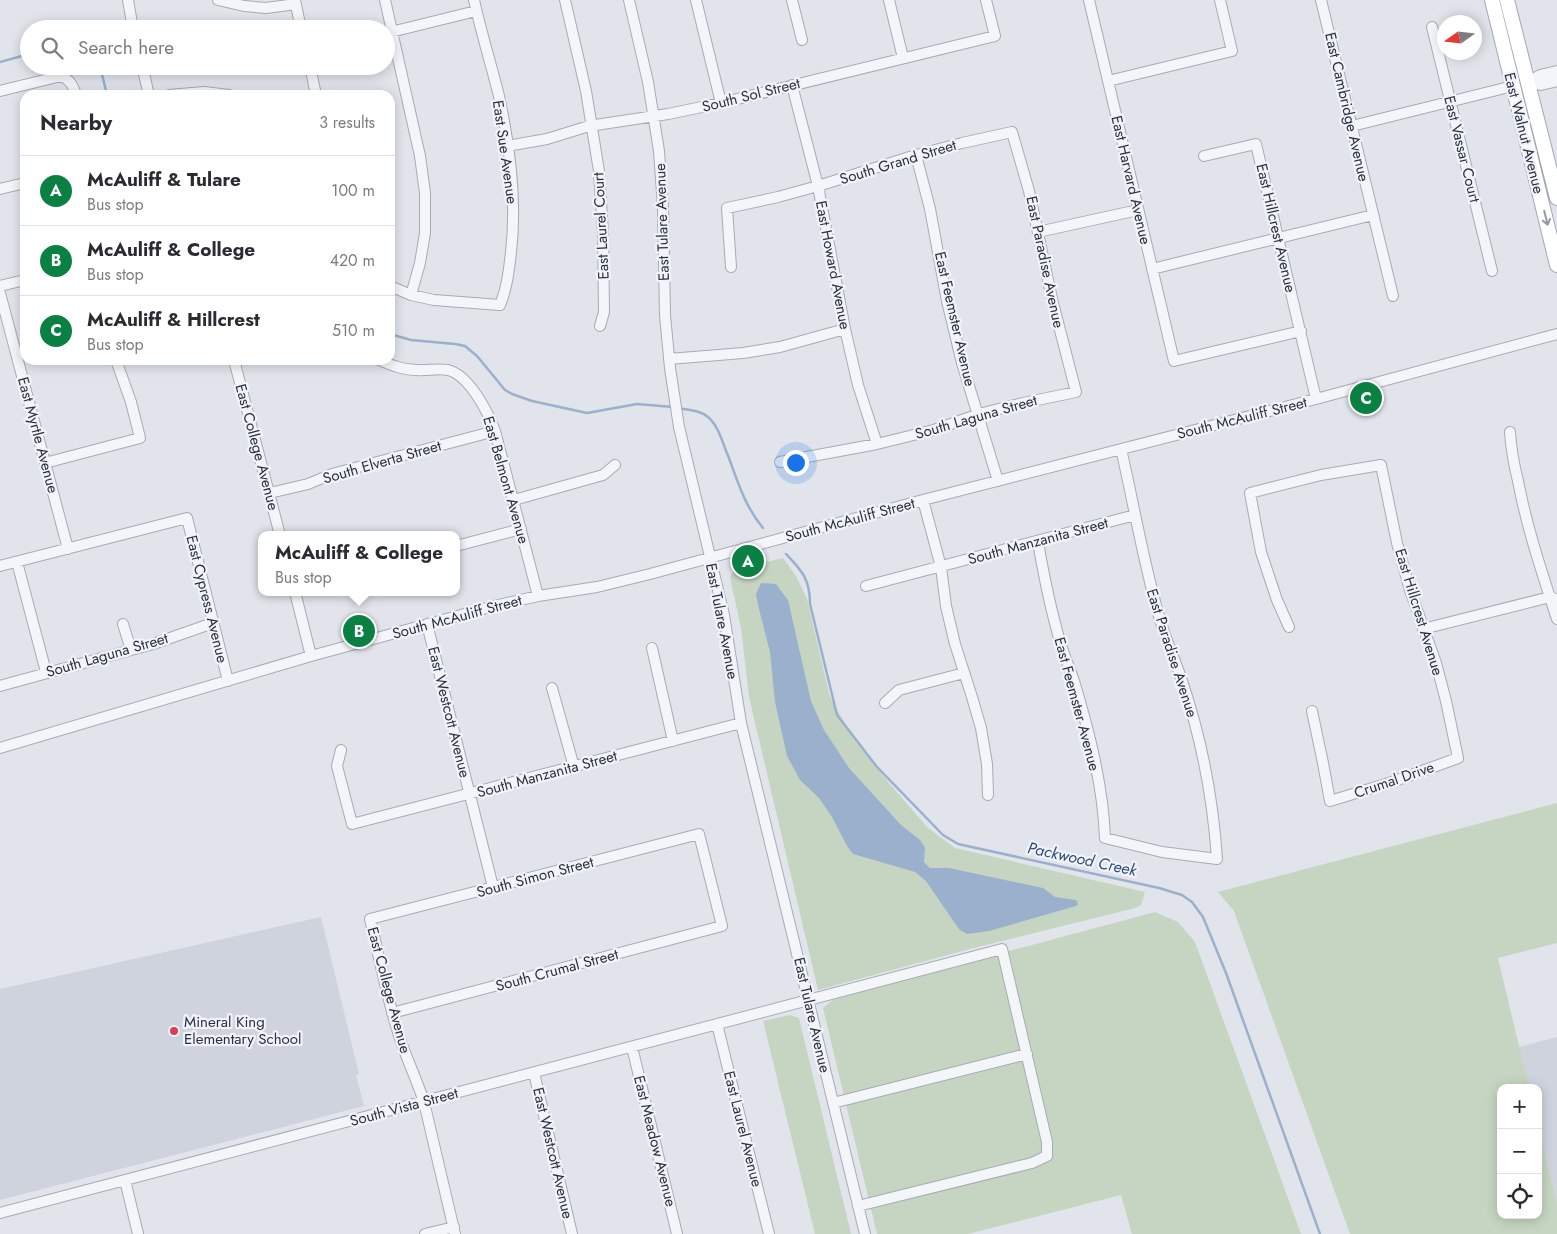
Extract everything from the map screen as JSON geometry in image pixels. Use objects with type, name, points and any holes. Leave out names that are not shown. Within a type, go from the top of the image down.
[{"type":"main road","name":"East Walnut Avenue","points":[[1492,0],[1557,266]]},
{"type":"main road","name":"East Walnut Avenue","points":[[1508,0],[1557,198]]},
{"type":"main road","points":[[1496,17],[1508,32],[1518,72],[1529,82]]},
{"type":"main road","points":[[1513,86],[1525,100],[1533,135],[1548,160]]},
{"type":"street","points":[[128,0],[131,20]]},
{"type":"street","points":[[218,0],[244,6],[266,8],[295,2],[299,20]]},
{"type":"street","points":[[385,0],[388,20]]},
{"type":"street","name":"East Sue Avenue","points":[[412,295],[434,300],[500,305],[509,269],[513,235],[513,201],[507,146],[499,97],[474,0]]},
{"type":"street","points":[[565,0],[593,126]]},
{"type":"street","name":"East Tulare Avenue","points":[[629,0],[654,116],[662,188],[665,307],[677,414],[726,627],[742,723],[865,1234]]},
{"type":"street","points":[[696,0],[721,103]]},
{"type":"street","points":[[792,0],[802,40]]},
{"type":"street","points":[[889,0],[903,58]]},
{"type":"street","name":"South Sol Street","points":[[507,146],[543,140],[593,126],[721,103],[995,36],[986,0]]},
{"type":"street","name":"East Harvard Avenue","points":[[1089,0],[1174,361],[1301,332]]},
{"type":"street","points":[[1108,81],[1232,51],[1220,0]]},
{"type":"street","name":"East Cambridge Avenue","points":[[1321,0],[1392,296]]},
{"type":"street","points":[[395,31],[476,11]]},
{"type":"street","name":"East Vassar Court","points":[[1432,27],[1492,271]]},
{"type":"street","points":[[395,56],[420,156],[425,193],[425,233],[412,295],[395,288]]},
{"type":"street","points":[[1529,82],[1540,76],[1557,71]]},
{"type":"street","points":[[144,75],[148,90]]},
{"type":"street","points":[[312,75],[315,90]]},
{"type":"street","points":[[0,91],[61,76],[69,80],[75,90]]},
{"type":"street","points":[[1529,82],[1541,85],[1557,81]]},
{"type":"street","name":"East Howard Avenue","points":[[792,85],[818,186],[844,329],[858,385],[877,444]]},
{"type":"street","points":[[1352,126],[1513,86]]},
{"type":"street","name":"East Laurel Court","points":[[593,126],[603,233],[604,312],[600,326]]},
{"type":"street","name":"South Grand Street","points":[[731,267],[727,208],[778,197],[916,155],[1012,132]]},
{"type":"street","name":"East Paradise Avenue","points":[[1012,132],[1029,191],[1052,299],[1076,392]]},
{"type":"street","name":"East Hillcrest Avenue","points":[[1204,156],[1256,144],[1316,399]]},
{"type":"street","name":"East Feemster Avenue","points":[[916,155],[930,209],[947,301],[962,363],[998,481]]},
{"type":"street","points":[[0,189],[20,184]]},
{"type":"street","points":[[1038,232],[1138,210]]},
{"type":"street","points":[[1152,269],[1373,215]]},
{"type":"street","points":[[0,286],[20,281]]},
{"type":"street","name":"East Myrtle Avenue","points":[[0,293],[68,549]]},
{"type":"street","points":[[670,359],[743,353],[780,347],[844,329]]},
{"type":"street","name":"South McAuliff Street","points":[[0,748],[427,624],[538,596],[611,584],[1557,334]]},
{"type":"street","points":[[45,463],[140,438],[131,402],[118,365]]},
{"type":"street","name":"East College Avenue","points":[[235,365],[279,531]]},
{"type":"street","name":"East Belmont Avenue","points":[[391,365],[411,370],[447,370],[456,374],[468,384],[486,411],[494,431],[514,500],[538,596]]},
{"type":"street","name":"South Laguna Street","points":[[780,462],[877,444],[934,430],[979,414],[1023,402],[1076,392]]},
{"type":"street","name":"South Elverta Street","points":[[270,493],[308,484],[332,474],[494,431]]},
{"type":"street","points":[[1510,432],[1511,447],[1522,500],[1536,555],[1555,595],[1557,619]]},
{"type":"street","name":"East Paradise Avenue","points":[[1105,838],[1162,852],[1217,859],[1215,823],[1204,758],[1183,683],[1159,618],[1144,559],[1121,449]]},
{"type":"street","points":[[514,500],[603,476],[615,464]]},
{"type":"street","name":"East Hillcrest Avenue","points":[[1289,627],[1277,600],[1262,552],[1250,493],[1321,475],[1381,466],[1397,543],[1410,590],[1436,663],[1458,758]]},
{"type":"street","points":[[924,500],[941,567],[946,606],[955,644],[981,728],[987,764],[988,795]]},
{"type":"street","name":"South Manzanita Street","points":[[866,586],[1135,515]]},
{"type":"street","name":"East Cypress Avenue","points":[[68,549],[187,518],[228,681]]},
{"type":"street","points":[[460,545],[521,528]]},
{"type":"street","name":"East Feemster Avenue","points":[[1038,542],[1048,596],[1061,647],[1074,680],[1093,752],[1105,838]]},
{"type":"street","points":[[0,566],[68,549]]},
{"type":"street","points":[[17,562],[46,672]]},
{"type":"street","points":[[1423,628],[1555,595]]},
{"type":"street","points":[[298,596],[312,656]]},
{"type":"street","name":"South Laguna Street","points":[[0,686],[130,650],[213,623]]},
{"type":"street","points":[[123,624],[130,650]]},
{"type":"street","name":"East Westcott Avenue","points":[[427,624],[493,887]]},
{"type":"street","points":[[652,648],[673,741]]},
{"type":"street","points":[[885,703],[899,690],[964,673]]},
{"type":"street","points":[[552,688],[574,767]]},
{"type":"street","name":"Crumal Drive","points":[[1312,711],[1330,801],[1389,783],[1458,758]]},
{"type":"street","name":"South Manzanita Street","points":[[341,750],[337,766],[352,824],[742,723]]},
{"type":"street","name":"South Simon Street","points":[[370,919],[700,834],[722,926]]},
{"type":"street","name":"East College Avenue","points":[[370,919],[392,1013],[424,1102],[454,1230]]},
{"type":"street","name":"South Crumal Street","points":[[392,1013],[722,926]]},
{"type":"street","name":"South Vista Street","points":[[0,1213],[1002,949],[1027,1054]]},
{"type":"street","name":"East Laurel Avenue","points":[[717,1024],[769,1234]]},
{"type":"street","name":"East Meadow Avenue","points":[[632,1047],[677,1234]]},
{"type":"street","points":[[833,1104],[1027,1054],[1047,1142],[1047,1156],[1032,1163],[858,1206]]},
{"type":"street","name":"East Westcott Avenue","points":[[534,1072],[572,1234]]},
{"type":"street","points":[[125,1180],[138,1234]]},
{"type":"street","points":[[425,1234],[454,1230]]},
{"type":"shaded area","name":"Mineral King Elementary School","points":[[321,917],[359,1074],[356,1075],[364,1106],[0,1200],[0,989]]},
{"type":"shaded area","points":[[1557,1037],[1557,1203],[1542,1142],[1542,1084],[1528,1084],[1519,1047]]},
{"type":"green space","points":[[783,558],[796,576],[807,599],[830,697],[854,739],[927,827],[955,848],[1145,892],[1141,905],[818,990],[749,697],[741,628],[730,577],[734,570]]},
{"type":"green space","points":[[1557,803],[1557,943],[1498,958],[1528,1084],[1497,1084],[1497,1219],[1542,1219],[1542,1142],[1557,1203],[1557,1234],[1350,1234],[1234,911],[1218,892]]},
{"type":"green space","points":[[1155,912],[1178,922],[1195,942],[1301,1234],[1132,1234],[1121,1195],[968,1234],[877,1234],[823,1008],[837,997]]},
{"type":"green space","points":[[790,1015],[799,1018],[851,1234],[815,1234],[763,1021]]},
{"type":"water","points":[[761,583],[776,584],[788,600],[811,701],[824,730],[849,768],[901,825],[920,840],[925,848],[924,862],[930,868],[949,868],[1043,888],[1055,897],[1076,900],[1078,904],[1076,906],[989,931],[967,934],[960,930],[926,881],[915,872],[853,854],[832,817],[819,798],[800,780],[787,756],[775,702],[770,652],[756,594]]},
{"type":"waterway","name":"Packwood Creek","points":[[0,62],[20,56]]},
{"type":"waterway","name":"Packwood Creek","points":[[102,75],[106,90]]},
{"type":"waterway","name":"Packwood Creek","points":[[395,335],[411,340],[465,346],[477,356],[505,390],[532,401],[587,413],[637,404],[673,407]]},
{"type":"waterway","name":"Packwood Creek","points":[[678,408],[701,413],[708,417],[715,425],[743,495],[763,528]]},
{"type":"waterway","name":"Packwood Creek","points":[[786,554],[801,571],[807,582],[810,604],[837,715],[877,767],[943,835],[958,844],[1159,888],[1182,895],[1192,902],[1203,917],[1226,973],[1320,1234]]},
{"type":"place","name":"McAuliff & Hillcrest","points":[[1366,398]]},
{"type":"place","name":"McAuliff & Tulare","points":[[748,561]]},
{"type":"place","name":"McAuliff & College","points":[[359,631]]},
{"type":"place","name":"Mineral King Elementary School","points":[[174,1031]]}]
